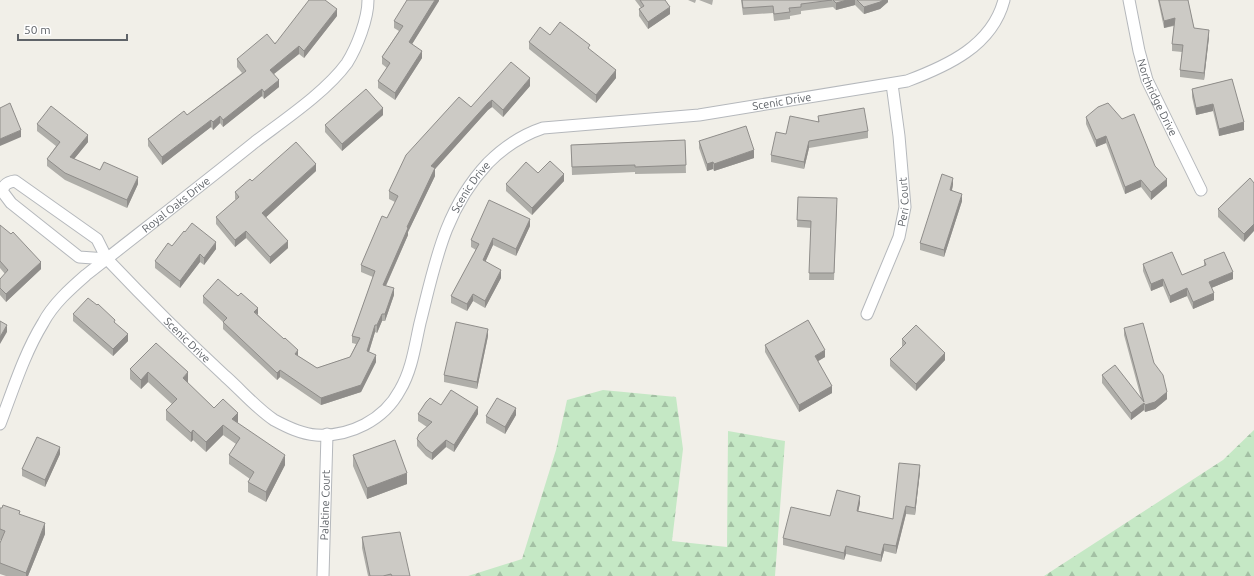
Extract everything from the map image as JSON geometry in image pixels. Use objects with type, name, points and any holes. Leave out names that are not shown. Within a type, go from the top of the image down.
[{"type":"street","name":"Royal Oaks Drive","points":[[0,424],[30,348],[43,322],[68,291],[327,85],[347,62],[361,34],[368,6],[368,0]]},
{"type":"street","name":"Scenic Drive","points":[[107,259],[79,257],[11,203],[2,191],[3,187],[8,182],[15,181],[20,183],[98,239],[107,259],[160,314],[272,418],[292,429],[315,435],[350,431],[361,427],[383,412],[400,390],[409,369],[435,262],[449,222],[456,207],[468,188],[494,157],[508,146],[529,133],[543,128],[699,116],[907,81],[937,70],[965,53],[978,42],[990,28],[1001,12],[1004,0]]},
{"type":"street","name":"Northridge Drive","points":[[1129,0],[1139,51],[1147,80],[1201,190]]},
{"type":"street","name":"Peri Court","points":[[867,314],[899,237],[905,207],[899,136],[892,84]]},
{"type":"street","name":"Palatine Court","points":[[323,576],[327,434]]},
{"type":"green space","points":[[603,390],[676,397],[683,449],[672,541],[727,547],[728,431],[785,441],[775,576],[468,576],[522,559],[556,450],[567,400]]},
{"type":"green space","points":[[1254,430],[1254,576],[1044,576],[1223,460]]},
{"type":"building","points":[[309,0],[325,0],[337,9],[304,51],[299,46],[270,70],[279,80],[264,92],[262,89],[223,120],[220,116],[213,122],[211,120],[162,157],[148,139],[184,111],[187,115],[246,71],[237,59],[267,34],[275,44]]},
{"type":"building","points":[[407,0],[435,0],[409,42],[422,51],[395,93],[378,81],[390,63],[382,57],[403,26],[394,21]]},
{"type":"building","points":[[640,0],[665,0],[670,7],[648,22],[639,9],[644,6]]},
{"type":"building","points":[[742,0],[832,0],[801,4],[801,7],[789,8],[790,12],[774,14],[773,6],[743,8]]},
{"type":"building","points":[[833,0],[847,0],[836,3]]},
{"type":"building","points":[[857,0],[883,0],[864,7]]},
{"type":"building","points":[[1159,0],[1188,0],[1194,28],[1209,30],[1204,73],[1180,70],[1183,45],[1172,44],[1175,18],[1164,21]]},
{"type":"building","points":[[560,22],[590,45],[588,48],[616,70],[596,95],[529,42],[540,27],[550,35]]},
{"type":"building","points":[[511,62],[530,78],[503,110],[492,100],[488,103],[431,166],[435,168],[407,227],[408,228],[383,285],[394,288],[385,314],[382,314],[377,325],[375,325],[367,351],[376,355],[361,385],[321,398],[280,370],[277,373],[223,322],[227,318],[203,296],[218,279],[238,296],[241,293],[258,308],[254,312],[298,350],[295,354],[317,368],[350,357],[360,338],[352,336],[375,271],[361,265],[382,216],[387,218],[398,196],[389,191],[406,155],[459,97],[471,107]]},
{"type":"building","points":[[1232,79],[1244,122],[1219,129],[1213,104],[1196,108],[1192,89]]},
{"type":"building","points":[[366,89],[383,108],[342,144],[325,125]]},
{"type":"building","points":[[10,103],[21,130],[0,139],[0,108]]},
{"type":"building","points":[[1108,103],[1122,119],[1134,114],[1155,166],[1167,179],[1151,192],[1141,180],[1125,187],[1106,136],[1096,140],[1086,117],[1098,107]]},
{"type":"building","points":[[51,106],[88,135],[70,157],[100,170],[104,162],[138,177],[127,200],[65,173],[47,159],[60,142],[37,124]]},
{"type":"building","points":[[864,108],[868,131],[809,141],[804,162],[771,155],[776,132],[786,134],[790,116],[819,122],[818,116]]},
{"type":"building","points":[[746,126],[754,150],[714,164],[713,162],[707,164],[699,141]]},
{"type":"building","points":[[685,140],[686,165],[572,167],[571,145]]},
{"type":"building","points":[[296,142],[316,164],[262,213],[288,241],[270,257],[246,231],[235,240],[216,217],[239,197],[235,192],[250,179],[252,181]]},
{"type":"building","points":[[550,161],[564,174],[532,208],[506,184],[526,162],[538,173]]},
{"type":"building","points":[[942,174],[953,178],[950,190],[962,194],[944,250],[920,243]]},
{"type":"building","points":[[1250,178],[1254,183],[1254,224],[1244,234],[1218,209]]},
{"type":"building","points":[[798,197],[837,198],[834,273],[809,273],[811,221],[797,220]]},
{"type":"building","points":[[489,200],[530,219],[516,249],[493,238],[483,260],[501,270],[485,301],[473,294],[467,304],[451,296],[479,244],[471,240]]},
{"type":"building","points":[[192,223],[216,242],[204,258],[200,254],[180,281],[155,261],[168,243],[172,246]]},
{"type":"building","points":[[0,225],[11,234],[13,232],[41,262],[6,294],[0,288],[0,279],[8,270],[0,261]]},
{"type":"building","points":[[1172,252],[1182,275],[1206,265],[1204,260],[1224,252],[1233,272],[1209,282],[1214,293],[1193,302],[1187,288],[1170,296],[1163,279],[1151,284],[1143,264]]},
{"type":"building","points":[[88,298],[97,305],[98,304],[115,320],[114,322],[128,334],[113,349],[73,314]]},
{"type":"building","points":[[808,320],[825,350],[815,356],[832,386],[799,405],[765,345]]},
{"type":"building","points":[[0,321],[7,325],[0,337]]},
{"type":"building","points":[[456,322],[488,329],[477,382],[444,375]]},
{"type":"building","points":[[1143,323],[1154,363],[1163,375],[1167,392],[1155,402],[1145,405],[1144,403],[1131,413],[1102,375],[1115,365],[1144,402],[1124,328]]},
{"type":"building","points":[[916,325],[945,353],[916,384],[890,359],[906,343],[902,339]]},
{"type":"building","points":[[156,343],[188,372],[183,378],[214,408],[223,399],[238,413],[232,419],[285,455],[266,492],[248,482],[254,472],[229,455],[240,438],[223,425],[206,442],[193,430],[191,433],[166,410],[177,399],[148,372],[141,380],[130,369]]},
{"type":"building","points":[[451,390],[478,407],[454,445],[446,440],[432,453],[417,439],[419,434],[432,422],[418,414],[430,398],[441,405]]},
{"type":"building","points":[[497,398],[516,408],[505,427],[486,416]]},
{"type":"building","points":[[37,437],[60,447],[45,480],[22,469]]},
{"type":"building","points":[[395,440],[407,473],[367,488],[353,455]]},
{"type":"building","points":[[899,463],[920,465],[915,508],[906,506],[896,546],[884,544],[881,555],[846,546],[844,553],[783,538],[791,507],[830,516],[837,490],[860,496],[857,511],[893,519]]},
{"type":"building","points":[[3,505],[20,511],[19,514],[45,523],[26,573],[0,563],[0,543],[5,531],[0,529],[0,508],[2,508]]},
{"type":"building","points":[[400,532],[410,576],[392,576],[391,574],[383,576],[370,576],[362,537]]}]
